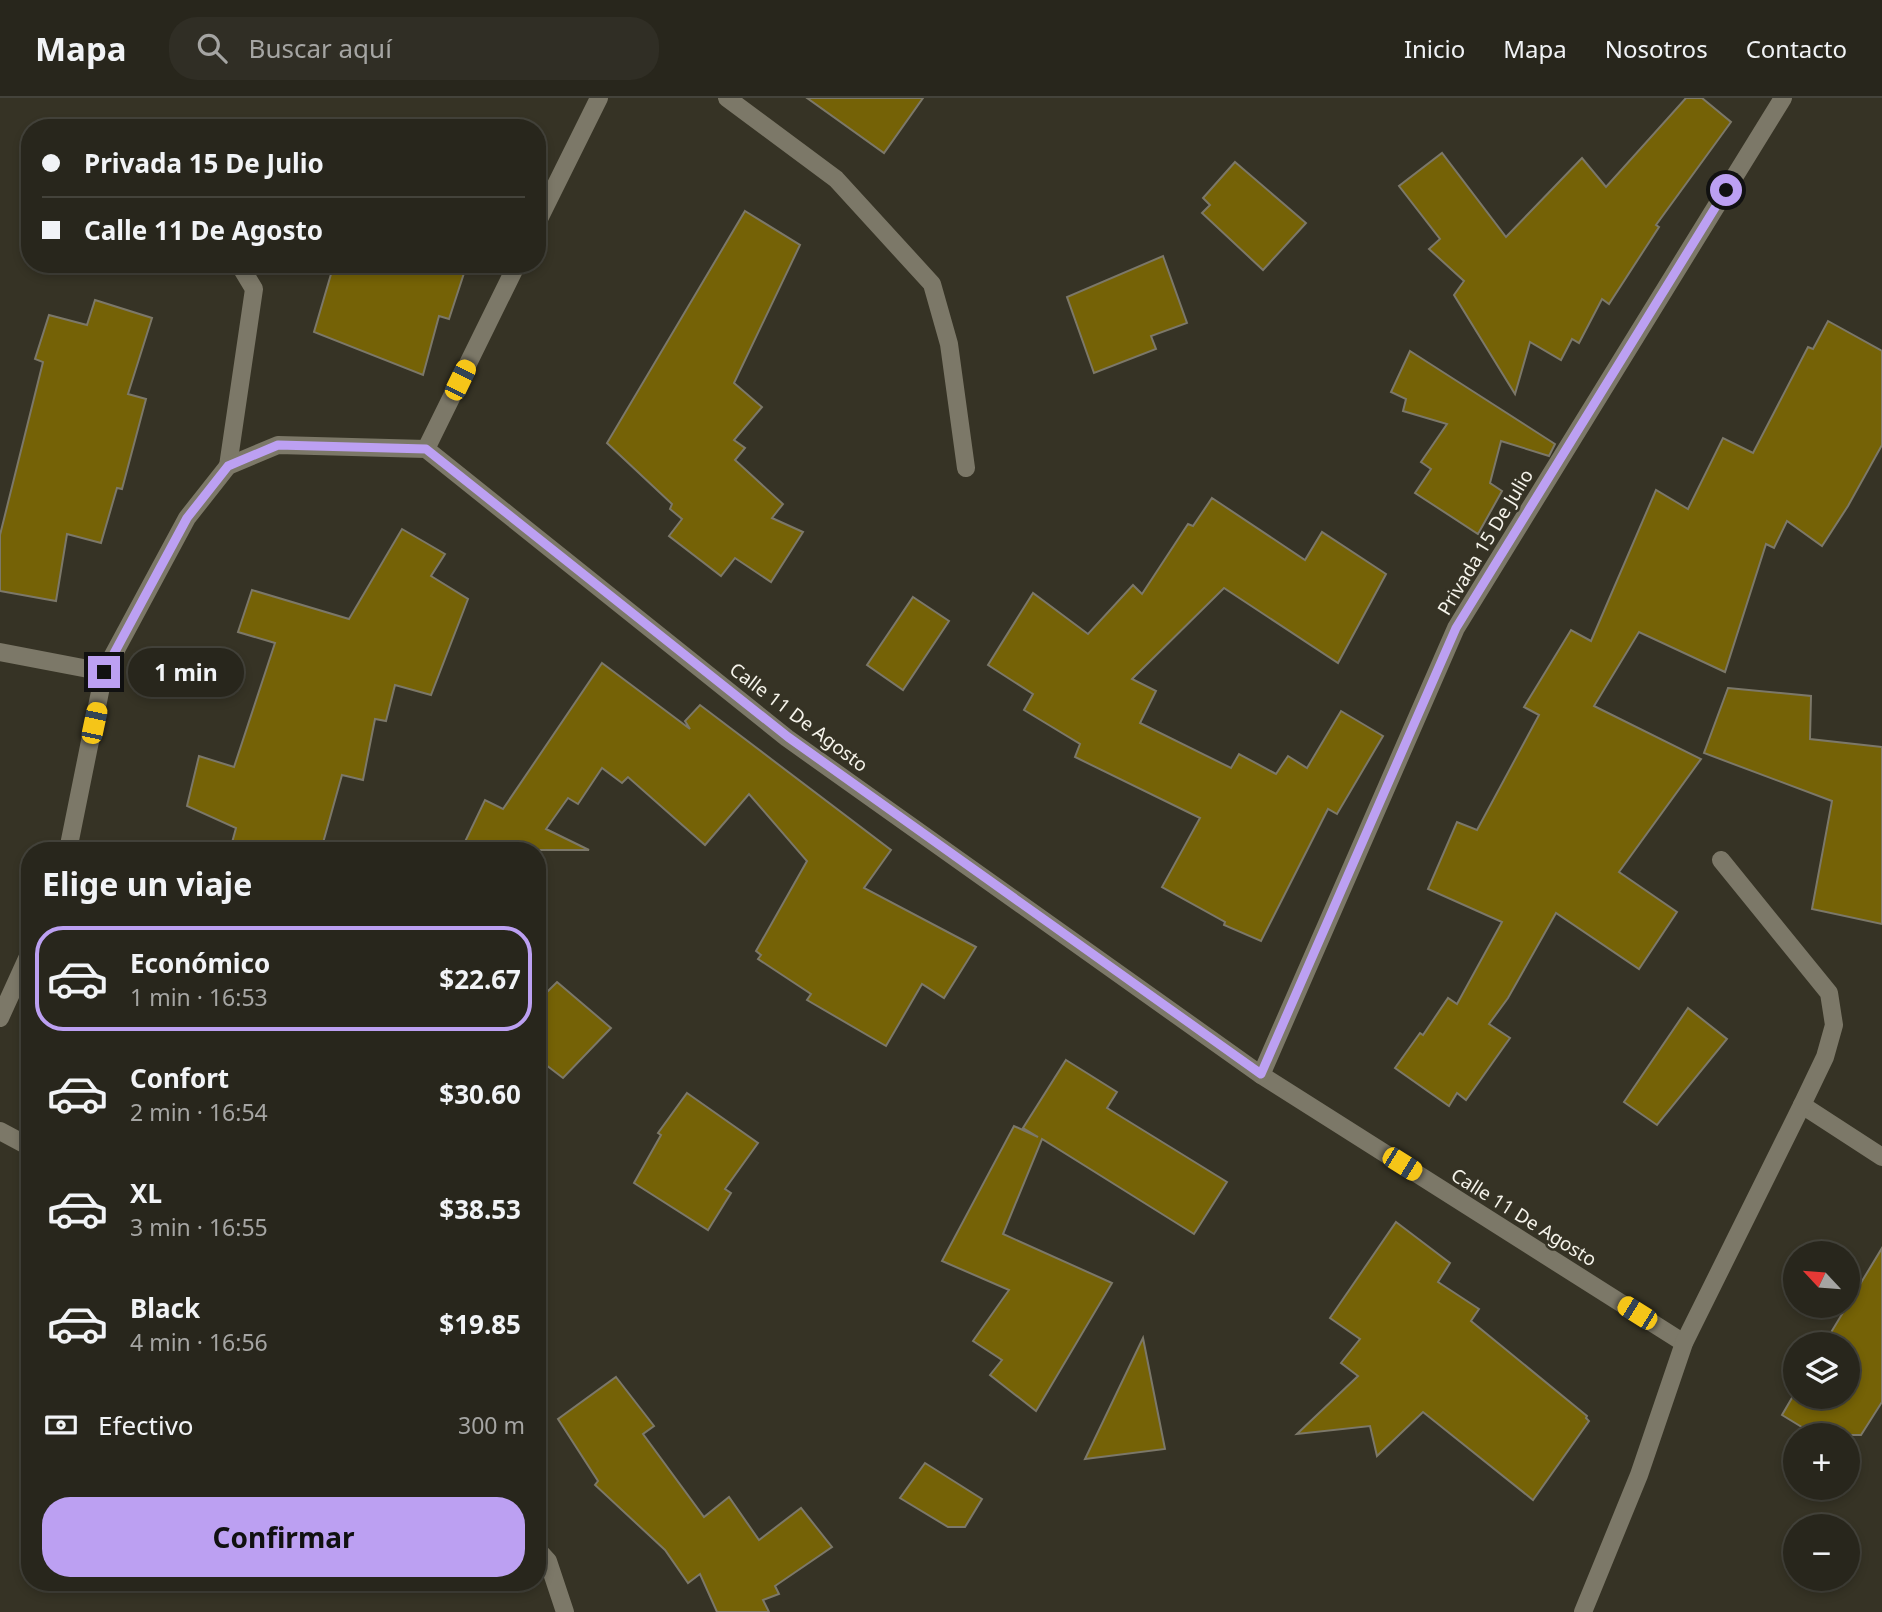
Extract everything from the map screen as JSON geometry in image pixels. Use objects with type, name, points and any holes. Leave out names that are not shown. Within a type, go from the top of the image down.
[{"type":"street","points":[[546,205],[599,98]]},
{"type":"street","points":[[727,98],[836,179],[932,284],[949,344],[966,468]]},
{"type":"street","name":"Privada 15 De Julio","points":[[1261,1074],[1456,628],[1783,98]]},
{"type":"street","points":[[228,466],[254,289],[244,273]]},
{"type":"street","points":[[70,842],[104,672],[187,518],[228,466],[278,445],[426,449],[513,273]]},
{"type":"street","name":"Calle 11 De Agosto","points":[[426,449],[788,737],[1261,1074],[1684,1343]]},
{"type":"street","points":[[0,652],[104,672]]},
{"type":"street","points":[[1583,1612],[1639,1475],[1684,1343],[1825,1057],[1835,1025],[1829,993],[1721,860]]},
{"type":"street","points":[[0,1018],[21,972]]},
{"type":"street","points":[[1802,1105],[1882,1157]]},
{"type":"street","points":[[0,1131],[21,1142]]},
{"type":"street","points":[[546,1559],[565,1612]]},
{"type":"building","points":[[807,98],[923,98],[884,153]]},
{"type":"building","points":[[1686,98],[1702,98],[1731,122],[1656,225],[1659,227],[1609,304],[1602,299],[1579,343],[1572,339],[1561,360],[1530,342],[1515,394],[1454,295],[1464,281],[1429,249],[1440,239],[1399,186],[1442,153],[1506,237],[1582,158],[1606,187]]},
{"type":"building","points":[[1235,162],[1306,223],[1263,270],[1202,213],[1210,205],[1203,198]]},
{"type":"building","points":[[745,211],[800,245],[734,383],[762,407],[734,440],[745,448],[735,460],[783,504],[772,518],[803,532],[771,582],[735,558],[721,576],[669,536],[682,519],[670,509],[672,504],[607,443]]},
{"type":"building","points":[[1163,256],[1187,323],[1151,336],[1156,349],[1094,373],[1067,297]]},
{"type":"building","points":[[331,273],[464,273],[449,319],[439,316],[423,375],[314,332]]},
{"type":"building","points":[[95,300],[152,318],[128,394],[146,399],[122,489],[117,488],[101,543],[67,534],[56,601],[0,591],[0,535],[43,362],[35,359],[49,315],[87,325]]},
{"type":"building","points":[[1828,321],[1882,351],[1882,445],[1848,506],[1822,546],[1787,521],[1774,548],[1766,544],[1725,672],[1639,632],[1594,706],[1701,759],[1619,872],[1677,912],[1639,969],[1556,913],[1508,998],[1489,1024],[1510,1038],[1466,1100],[1457,1093],[1449,1106],[1395,1068],[1420,1033],[1423,1035],[1448,998],[1457,1004],[1502,922],[1428,889],[1457,822],[1477,830],[1539,715],[1524,707],[1571,630],[1591,641],[1656,490],[1688,509],[1723,438],[1753,453],[1808,347],[1813,349]]},
{"type":"building","points":[[1410,351],[1555,444],[1549,456],[1501,441],[1490,483],[1502,491],[1478,534],[1415,493],[1431,469],[1421,462],[1447,424],[1403,411],[1406,399],[1391,392]]},
{"type":"building","points":[[1212,498],[1305,560],[1322,532],[1386,574],[1338,663],[1224,588],[1132,679],[1156,691],[1140,723],[1231,768],[1239,754],[1276,774],[1288,756],[1307,768],[1341,711],[1383,736],[1337,814],[1328,809],[1261,941],[1224,925],[1225,922],[1162,887],[1200,818],[1075,757],[1080,744],[1024,710],[1033,694],[988,665],[1033,593],[1088,634],[1133,585],[1142,594],[1188,524],[1193,526]]},
{"type":"building","points":[[402,529],[445,554],[431,576],[468,599],[431,695],[395,685],[386,721],[375,719],[363,780],[342,775],[323,842],[232,842],[236,828],[187,806],[199,756],[234,767],[275,643],[238,632],[252,590],[349,619]]},
{"type":"building","points":[[913,597],[949,621],[903,690],[867,665]]},
{"type":"building","points":[[602,663],[690,729],[685,721],[700,705],[891,850],[864,888],[976,947],[944,998],[922,984],[886,1046],[807,1000],[811,994],[758,959],[761,955],[756,951],[807,861],[749,794],[705,845],[628,777],[622,783],[602,768],[578,804],[568,798],[546,829],[589,850],[546,850],[546,842],[465,842],[485,800],[503,809]]},
{"type":"building","points":[[1728,688],[1811,696],[1810,739],[1882,747],[1882,924],[1812,909],[1832,801],[1704,753]]},
{"type":"building","points":[[557,982],[611,1028],[563,1078],[546,1065],[546,993]]},
{"type":"building","points":[[1688,1008],[1727,1039],[1657,1125],[1624,1102]]},
{"type":"building","points":[[1066,1060],[1117,1092],[1107,1108],[1227,1182],[1194,1234],[1042,1139],[1003,1234],[1112,1283],[1036,1411],[990,1375],[1002,1360],[973,1341],[1009,1290],[942,1261],[1014,1126],[1038,1137],[1023,1128]]},
{"type":"building","points":[[687,1093],[758,1143],[725,1189],[731,1193],[708,1230],[634,1183],[661,1135],[658,1133]]},
{"type":"building","points":[[1396,1222],[1450,1263],[1438,1282],[1479,1309],[1471,1321],[1587,1416],[1589,1421],[1533,1500],[1423,1412],[1377,1456],[1370,1426],[1297,1434],[1358,1376],[1341,1363],[1360,1339],[1330,1318]]},
{"type":"building","points":[[1882,1248],[1882,1402],[1861,1435],[1860,1423],[1795,1423],[1782,1415],[1786,1409],[1860,1409],[1860,1332],[1831,1332],[1840,1318],[1860,1318],[1860,1284]]},
{"type":"building","points":[[1143,1338],[1165,1449],[1085,1459]]},
{"type":"building","points":[[616,1377],[654,1426],[643,1434],[704,1517],[729,1497],[759,1540],[801,1508],[832,1547],[775,1586],[779,1594],[763,1600],[769,1612],[717,1612],[700,1574],[688,1583],[665,1550],[595,1485],[598,1481],[558,1419]]},
{"type":"building","points":[[925,1463],[982,1499],[965,1527],[948,1527],[900,1498]]},
{"type":"route","points":[[104,672],[187,518],[228,466],[278,445],[426,449],[788,737],[1261,1074],[1456,628],[1726,190]]}]
